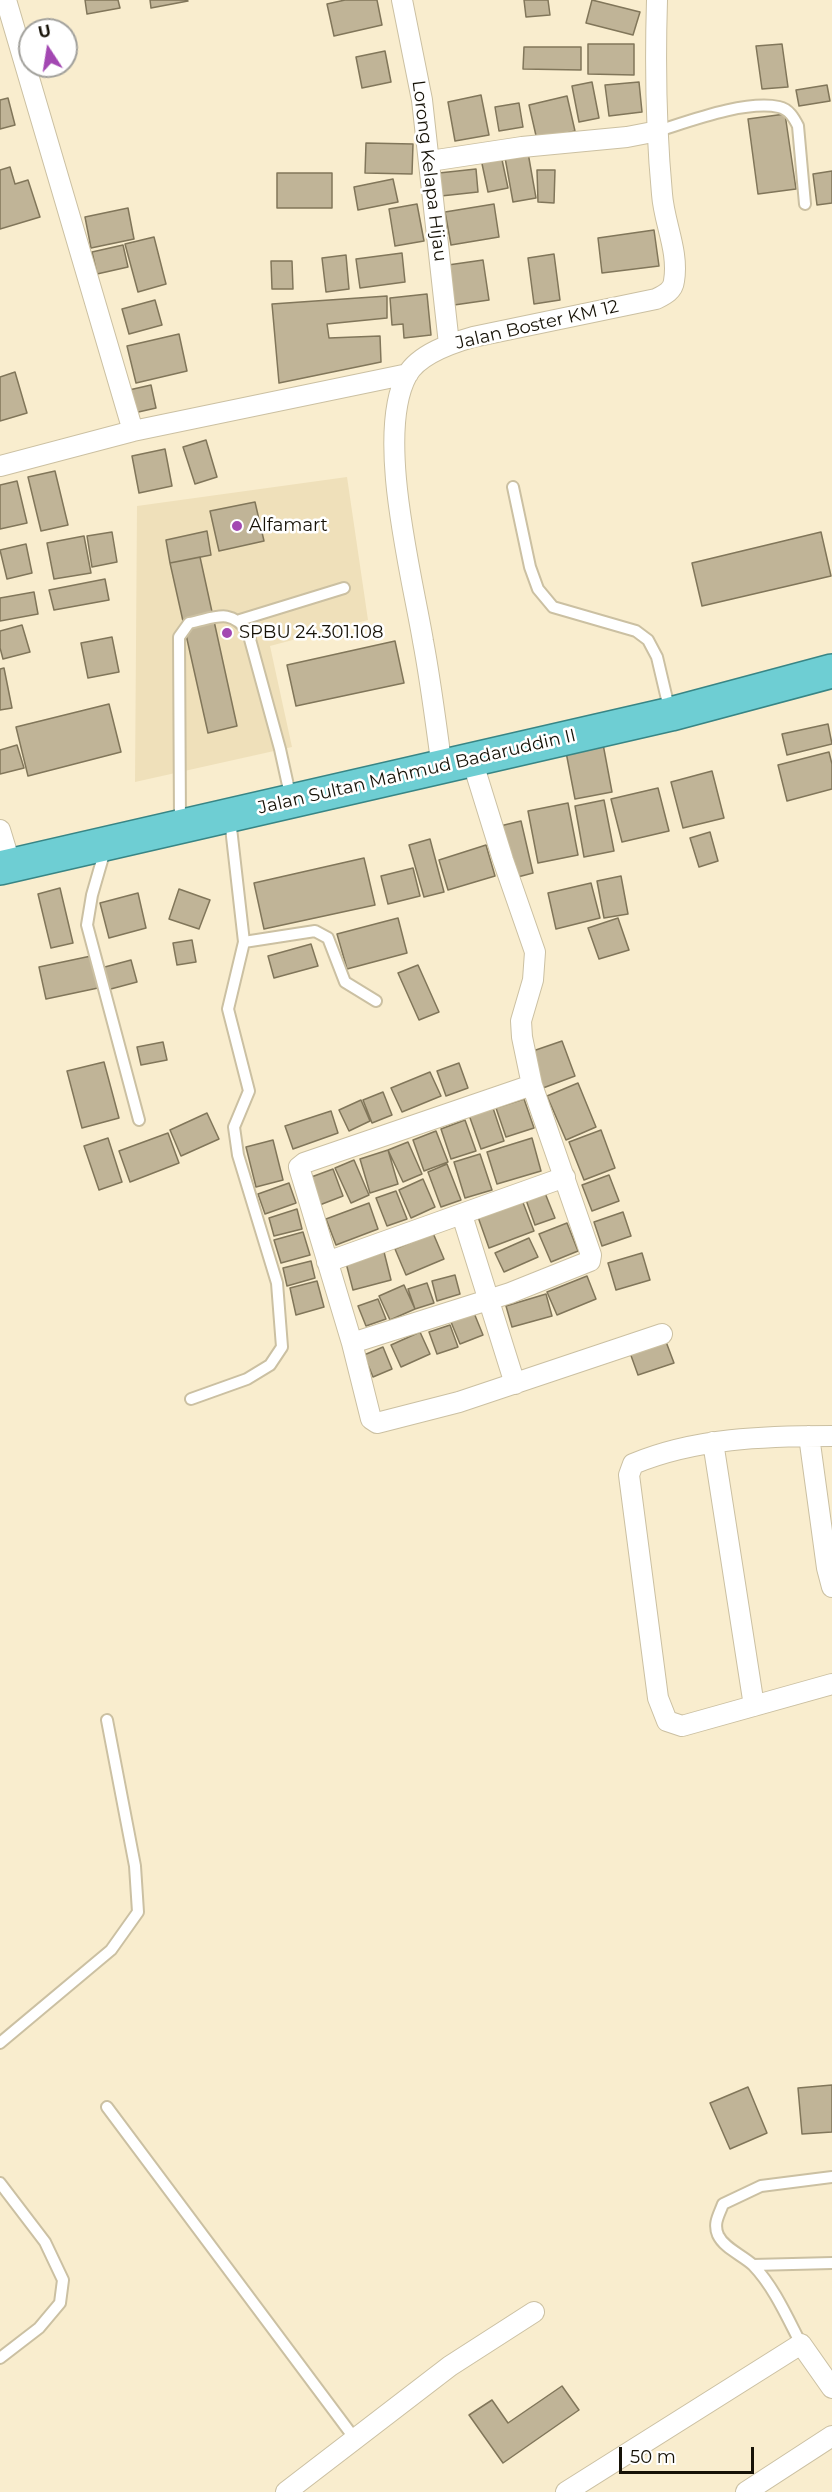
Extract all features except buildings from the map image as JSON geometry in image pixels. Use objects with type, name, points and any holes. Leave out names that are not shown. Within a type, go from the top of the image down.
[{"type":"highway","name":"Jalan Sultan Mahmud Badaruddin II","points":[[5,867],[671,714],[832,671]]},
{"type":"street","points":[[6,0],[134,431]]},
{"type":"street","name":"Lorong Kelapa Hijau","points":[[402,0],[422,100],[449,344]]},
{"type":"street","name":"Jalan Boster KM 12","points":[[408,374],[423,360],[449,344],[473,336],[656,299],[668,293],[674,285],[675,269],[662,197],[658,132],[657,0]]},
{"type":"street","points":[[430,161],[522,147],[658,132]]},
{"type":"street","points":[[0,466],[134,431],[408,374]]},
{"type":"street","points":[[352,1343],[489,1299],[590,1261],[591,1255],[532,1085],[522,1037],[521,1021],[533,980],[535,952],[503,860],[457,764],[429,675],[397,489],[394,444],[397,405],[408,374]]},
{"type":"street","points":[[0,830],[5,867]]},
{"type":"street","points":[[532,1085],[304,1163],[299,1167],[352,1343],[371,1419],[377,1423],[459,1402],[662,1334]]},
{"type":"street","points":[[327,1262],[565,1177]]},
{"type":"street","points":[[462,1215],[515,1384]]},
{"type":"street","points":[[809,1436],[827,1568],[832,1587]]},
{"type":"street","points":[[832,1436],[713,1442],[652,1456],[633,1464],[629,1475],[658,1698],[667,1721],[682,1726],[832,1684]]},
{"type":"street","points":[[713,1442],[754,1706]]},
{"type":"street","points":[[286,2492],[450,2366],[534,2312]]},
{"type":"street","points":[[566,2492],[801,2344],[832,2388]]},
{"type":"street","points":[[746,2492],[832,2436]]},
{"type":"lane","points":[[658,132],[700,117],[757,106],[781,107],[793,116],[798,126],[805,204]]},
{"type":"lane","points":[[513,487],[530,567],[538,589],[553,607],[636,631],[648,640],[657,657],[671,714]]},
{"type":"lane","points":[[240,620],[344,588]]},
{"type":"lane","points":[[180,827],[179,637],[189,623],[226,615],[240,620],[248,632],[280,749],[291,802]]},
{"type":"lane","points":[[191,1399],[247,1379],[270,1365],[282,1347],[277,1282],[238,1155],[234,1127],[249,1091],[228,1009],[244,942],[230,816]]},
{"type":"lane","points":[[107,844],[92,895],[87,925],[139,1120]]},
{"type":"lane","points":[[244,942],[315,931],[322,933],[328,938],[345,982],[376,1001]]},
{"type":"lane","points":[[0,2043],[111,1950],[138,1912],[135,1866],[107,1720]]},
{"type":"lane","points":[[106,2107],[356,2439]]},
{"type":"lane","points":[[801,2344],[777,2297],[753,2265],[723,2242],[715,2222],[723,2204],[761,2186],[832,2177]]},
{"type":"lane","points":[[0,2183],[45,2242],[63,2280],[60,2303],[39,2328],[0,2358]]},
{"type":"lane","points":[[753,2265],[832,2263]]},
{"type":"shaded area","name":"SPBU 24.301.108","points":[[347,477],[368,620],[270,646],[292,747],[135,782],[137,506]]},
{"type":"place","name":"Alfamart","points":[[237,526]]},
{"type":"place","name":"SPBU 24.301.108","points":[[227,633]]}]
